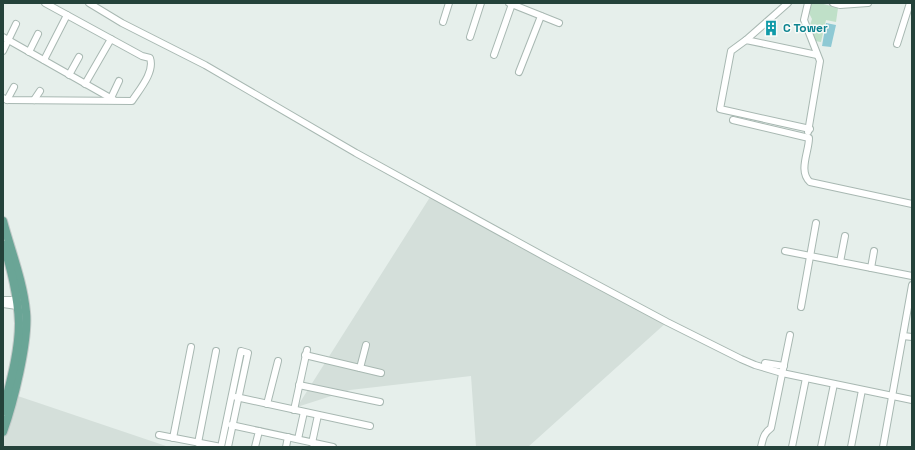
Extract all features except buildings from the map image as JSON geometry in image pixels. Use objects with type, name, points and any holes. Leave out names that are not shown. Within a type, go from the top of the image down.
[{"type":"main road","points":[[3,220],[23,293],[26,321],[13,401],[3,432]]},
{"type":"main road","points":[[3,411],[12,376],[18,340],[17,303],[4,248]]},
{"type":"street","points":[[5,99],[113,99],[132,101],[149,74],[152,64],[150,58],[142,56],[45,3]]},
{"type":"street","points":[[89,3],[122,23],[205,65],[356,153],[660,319],[755,365],[782,374],[912,400]]},
{"type":"street","points":[[442,22],[449,3]]},
{"type":"street","points":[[470,37],[481,3]]},
{"type":"street","points":[[788,3],[746,40],[730,51],[720,109],[810,129]]},
{"type":"street","points":[[806,137],[810,129],[820,61],[804,20],[808,3]]},
{"type":"street","points":[[832,3],[840,5],[868,3]]},
{"type":"street","points":[[897,44],[910,11],[910,3]]},
{"type":"street","points":[[494,54],[510,4],[559,23]]},
{"type":"street","points":[[44,60],[67,15]]},
{"type":"street","points":[[519,72],[541,16]]},
{"type":"street","points":[[3,51],[6,39],[16,24]]},
{"type":"street","points":[[29,52],[38,34]]},
{"type":"street","points":[[6,39],[113,99]]},
{"type":"street","points":[[85,84],[111,39]]},
{"type":"street","points":[[746,40],[817,55]]},
{"type":"street","points":[[70,75],[79,57]]},
{"type":"street","points":[[113,99],[119,81]]},
{"type":"street","points":[[5,99],[14,87]]},
{"type":"street","points":[[34,100],[40,90]]},
{"type":"street","points":[[733,120],[809,138],[804,171],[806,178],[810,182],[912,204]]},
{"type":"street","points":[[801,308],[816,223]]},
{"type":"street","points":[[840,262],[845,236]]},
{"type":"street","points":[[785,251],[912,276]]},
{"type":"street","points":[[871,268],[874,251]]},
{"type":"street","points":[[882,447],[893,397],[910,304],[912,285]]},
{"type":"street","points":[[3,300],[17,303]]},
{"type":"street","points":[[3,304],[17,303]]},
{"type":"street","points":[[761,447],[763,437],[771,428],[790,335]]},
{"type":"street","points":[[903,336],[912,337]]},
{"type":"street","points":[[360,368],[366,345]]},
{"type":"street","points":[[173,438],[191,346]]},
{"type":"street","points":[[198,442],[216,351]]},
{"type":"street","points":[[159,435],[221,447],[232,396],[245,352],[239,398],[228,447]]},
{"type":"street","points":[[294,410],[306,353],[381,373]]},
{"type":"street","points":[[267,404],[278,361]]},
{"type":"street","points":[[765,363],[784,366]]},
{"type":"street","points":[[792,447],[806,378]]},
{"type":"street","points":[[821,447],[834,384]]},
{"type":"street","points":[[299,385],[380,402]]},
{"type":"street","points":[[851,447],[862,390]]},
{"type":"street","points":[[232,396],[370,426]]},
{"type":"street","points":[[298,439],[304,412]]},
{"type":"street","points":[[313,444],[318,415]]},
{"type":"street","points":[[226,424],[298,439],[313,444],[333,447]]},
{"type":"street","points":[[255,447],[259,431]]},
{"type":"street","points":[[286,447],[288,437]]},
{"type":"shaded area","points":[[432,194],[667,322],[528,447],[476,447],[471,376],[350,390],[297,407]]},
{"type":"shaded area","points":[[3,391],[169,447],[3,447]]},
{"type":"green space","points":[[810,3],[820,3],[838,8],[836,22],[826,20],[821,42],[815,41],[809,28],[812,19],[809,13]]},
{"type":"water","points":[[826,23],[836,25],[831,47],[822,46]]},
{"type":"place","name":"C Tower","points":[[771,28]]}]
